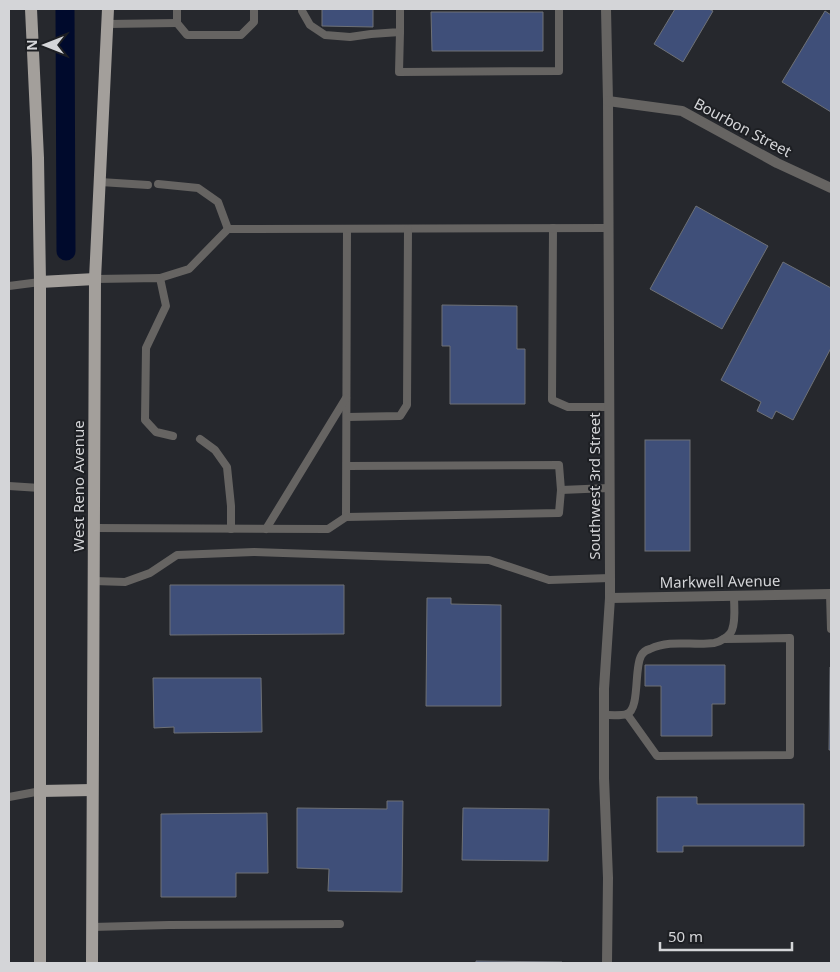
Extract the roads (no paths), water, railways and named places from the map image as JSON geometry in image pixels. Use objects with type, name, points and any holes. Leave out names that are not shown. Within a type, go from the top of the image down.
[{"type":"main road","points":[[30,9],[38,158],[40,282],[40,963]]},
{"type":"main road","name":"West Reno Avenue","points":[[92,963],[95,279],[108,9]]},
{"type":"main road","points":[[40,282],[95,279]]},
{"type":"main road","points":[[41,791],[92,790]]},
{"type":"street","name":"Southwest 3rd Street","points":[[606,9],[610,578],[604,689],[604,778],[608,878],[607,963]]},
{"type":"street","name":"Bourbon Street","points":[[608,100],[682,111],[777,163],[831,188]]},
{"type":"street","name":"Markwell Avenue","points":[[610,598],[830,594]]},
{"type":"lane","points":[[177,9],[177,24],[187,35],[241,35],[254,22],[254,9]]},
{"type":"lane","points":[[302,9],[310,25],[325,35],[350,37],[400,32]]},
{"type":"lane","points":[[400,9],[399,72],[559,71],[559,9]]},
{"type":"lane","points":[[108,24],[177,24]]},
{"type":"lane","points":[[100,182],[148,184]]},
{"type":"lane","points":[[158,184],[198,188],[218,202],[228,228]]},
{"type":"lane","points":[[95,279],[160,278],[189,269],[228,228],[608,228]]},
{"type":"lane","points":[[346,228],[346,517]]},
{"type":"lane","points":[[346,417],[400,416],[407,405],[408,228]]},
{"type":"lane","points":[[553,228],[552,400],[568,407],[609,407]]},
{"type":"lane","points":[[160,278],[166,306],[146,348],[145,420],[156,432],[173,436]]},
{"type":"lane","points":[[9,286],[40,282]]},
{"type":"lane","points":[[266,529],[346,396]]},
{"type":"lane","points":[[200,439],[215,450],[227,467],[230,529]]},
{"type":"lane","points":[[94,528],[328,529],[346,517],[559,513],[561,490],[559,465],[347,466]]},
{"type":"lane","points":[[9,486],[40,488]]},
{"type":"lane","points":[[561,490],[609,488]]},
{"type":"lane","points":[[94,581],[125,582],[150,573],[176,555],[254,552],[489,560],[549,580],[610,578]]},
{"type":"lane","points":[[830,594],[831,629]]},
{"type":"lane","points":[[604,715],[627,714],[631,710],[636,695],[636,675],[641,656],[646,650],[659,645],[676,643],[716,643],[732,632],[734,596]]},
{"type":"lane","points":[[627,714],[656,756],[790,755],[790,638],[724,639]]},
{"type":"lane","points":[[9,798],[41,791]]},
{"type":"lane","points":[[92,927],[340,924]]},
{"type":"waterway","points":[[65,9],[66,251]]}]
